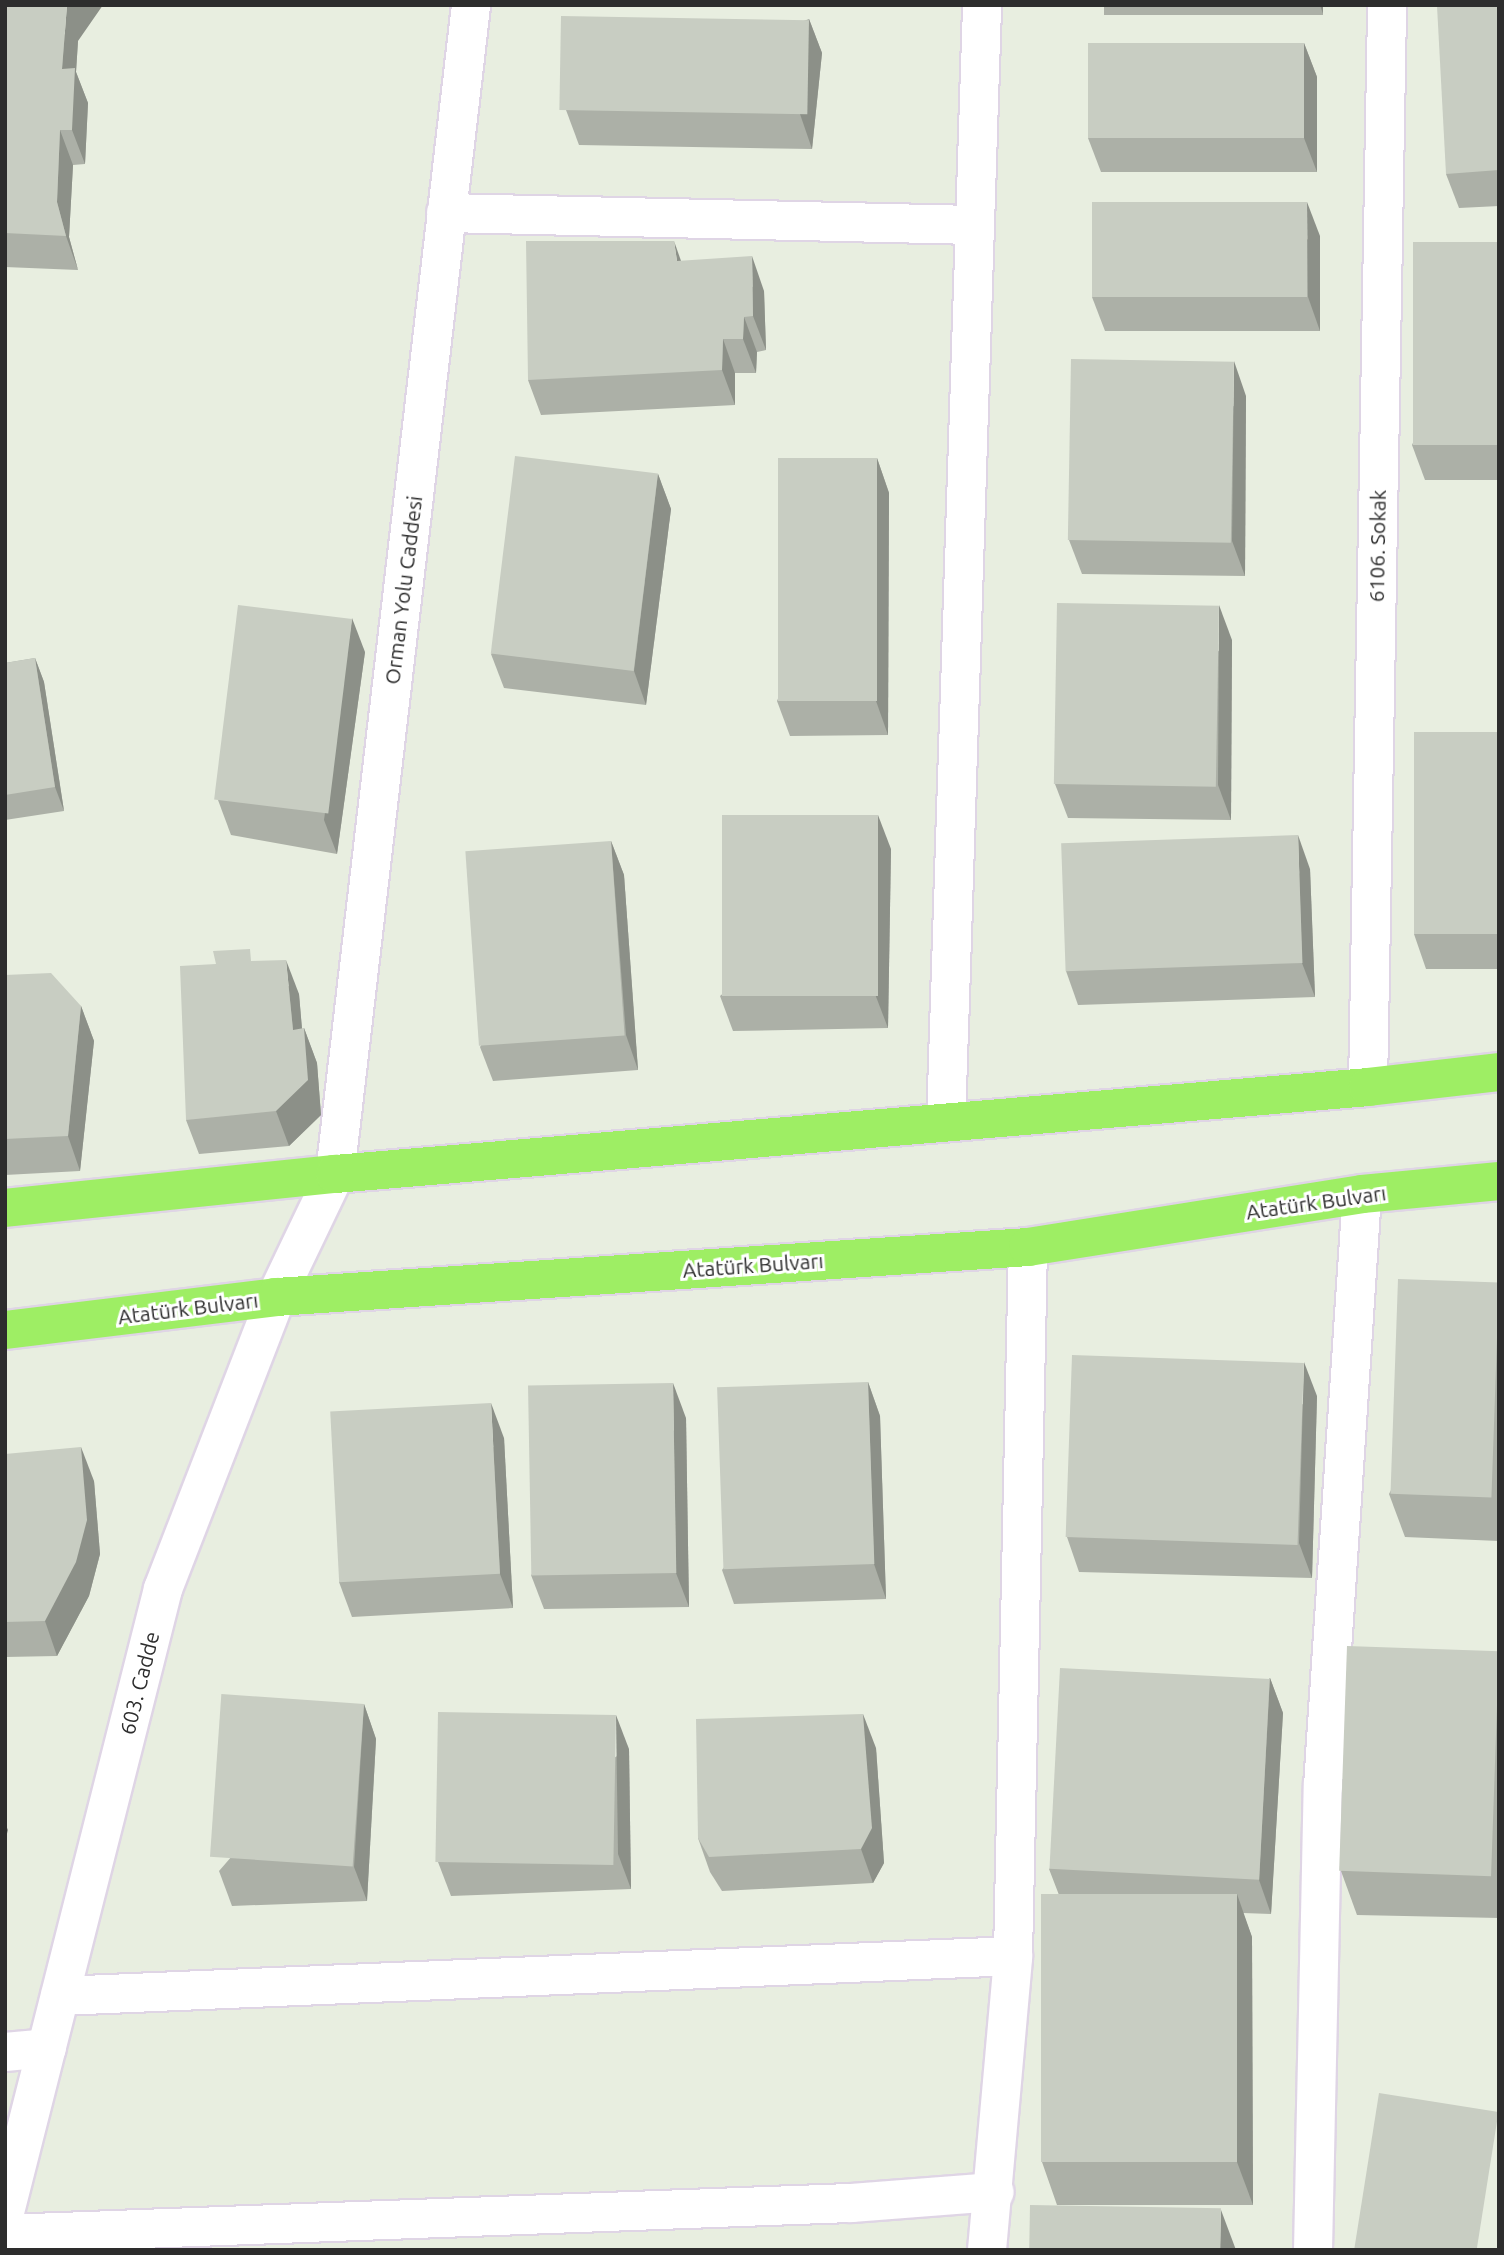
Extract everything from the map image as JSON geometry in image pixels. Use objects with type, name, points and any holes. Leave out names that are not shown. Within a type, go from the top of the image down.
[{"type":"main road","points":[[5,1208],[335,1174],[1368,1087],[1499,1072]]},
{"type":"main road","name":"Atatürk Bulvarı","points":[[5,1330],[276,1297],[1028,1247],[1362,1194],[1499,1181]]},
{"type":"street","name":"Orman Yolu Caddesi","points":[[335,1174],[471,5]]},
{"type":"street","points":[[946,1122],[982,5]]},
{"type":"street","name":"6106. Sokak","points":[[1368,1087],[1387,5]]},
{"type":"street","points":[[446,213],[975,225]]},
{"type":"street","name":"603. Cadde","points":[[5,2213],[163,1589],[276,1297],[335,1174]]},
{"type":"street","points":[[1313,2250],[1323,1786],[1362,1194]]},
{"type":"street","points":[[987,2250],[995,2192],[1013,1956],[1028,1247]]},
{"type":"street","points":[[60,1996],[1013,1956]]},
{"type":"street","points":[[5,2052],[47,2048]]},
{"type":"street","points":[[5,2234],[851,2203],[995,2192]]},
{"type":"building","points":[[5,5],[67,5],[62,69],[75,68],[72,130],[60,130],[57,202],[66,236],[5,233]]},
{"type":"building","points":[[1499,5],[1499,170],[1446,174],[1437,6]]},
{"type":"building","points":[[561,16],[809,20],[807,114],[559,110]]},
{"type":"building","points":[[1088,43],[1304,43],[1304,138],[1088,138]]},
{"type":"building","points":[[1092,202],[1307,202],[1307,297],[1092,297]]},
{"type":"building","points":[[526,241],[674,241],[677,261],[752,256],[753,316],[744,317],[743,339],[723,339],[722,370],[528,380]]},
{"type":"building","points":[[1413,242],[1499,242],[1499,445],[1413,445]]},
{"type":"building","points":[[1071,359],[1234,362],[1231,543],[1068,540]]},
{"type":"building","points":[[515,456],[658,474],[634,671],[491,654]]},
{"type":"building","points":[[778,458],[877,458],[877,701],[778,701]]},
{"type":"building","points":[[1057,603],[1219,606],[1216,787],[1054,784]]},
{"type":"building","points":[[238,605],[352,619],[328,814],[214,800]]},
{"type":"building","points":[[35,658],[55,787],[5,795],[5,663]]},
{"type":"building","points":[[1414,732],[1499,732],[1499,934],[1414,934]]},
{"type":"building","points":[[722,815],[878,815],[878,996],[722,996]]},
{"type":"building","points":[[1298,835],[1302,963],[1066,971],[1061,843]]},
{"type":"building","points":[[611,841],[625,1036],[479,1046],[465,851]]},
{"type":"building","points":[[250,949],[251,961],[286,960],[293,1030],[304,1028],[308,1080],[276,1111],[186,1120],[180,966],[216,964],[213,951]]},
{"type":"building","points":[[51,973],[81,1006],[68,1136],[5,1139],[5,975]]},
{"type":"building","points":[[1398,1279],[1499,1283],[1491,1497],[1390,1494]]},
{"type":"building","points":[[1072,1355],[1304,1363],[1298,1545],[1066,1537]]},
{"type":"building","points":[[868,1382],[874,1564],[723,1569],[717,1387]]},
{"type":"building","points":[[673,1383],[676,1573],[531,1576],[528,1386]]},
{"type":"building","points":[[491,1403],[500,1574],[339,1582],[330,1411]]},
{"type":"building","points":[[81,1447],[87,1520],[76,1562],[45,1621],[5,1622],[5,1454]]},
{"type":"building","points":[[1347,1646],[1499,1651],[1491,1876],[1339,1871]]},
{"type":"building","points":[[1060,1668],[1270,1679],[1259,1880],[1049,1869]]},
{"type":"building","points":[[221,1694],[364,1704],[353,1867],[210,1857]]},
{"type":"building","points":[[438,1712],[616,1715],[613,1865],[435,1862]]},
{"type":"building","points":[[863,1714],[872,1828],[861,1849],[709,1857],[698,1838],[696,1719]]},
{"type":"building","points":[[1041,1894],[1237,1894],[1237,2162],[1041,2162]]},
{"type":"building","points":[[1379,2093],[1499,2112],[1477,2250],[1354,2248]]},
{"type":"building","points":[[1030,2205],[1221,2208],[1220,2250],[1029,2250]]}]
